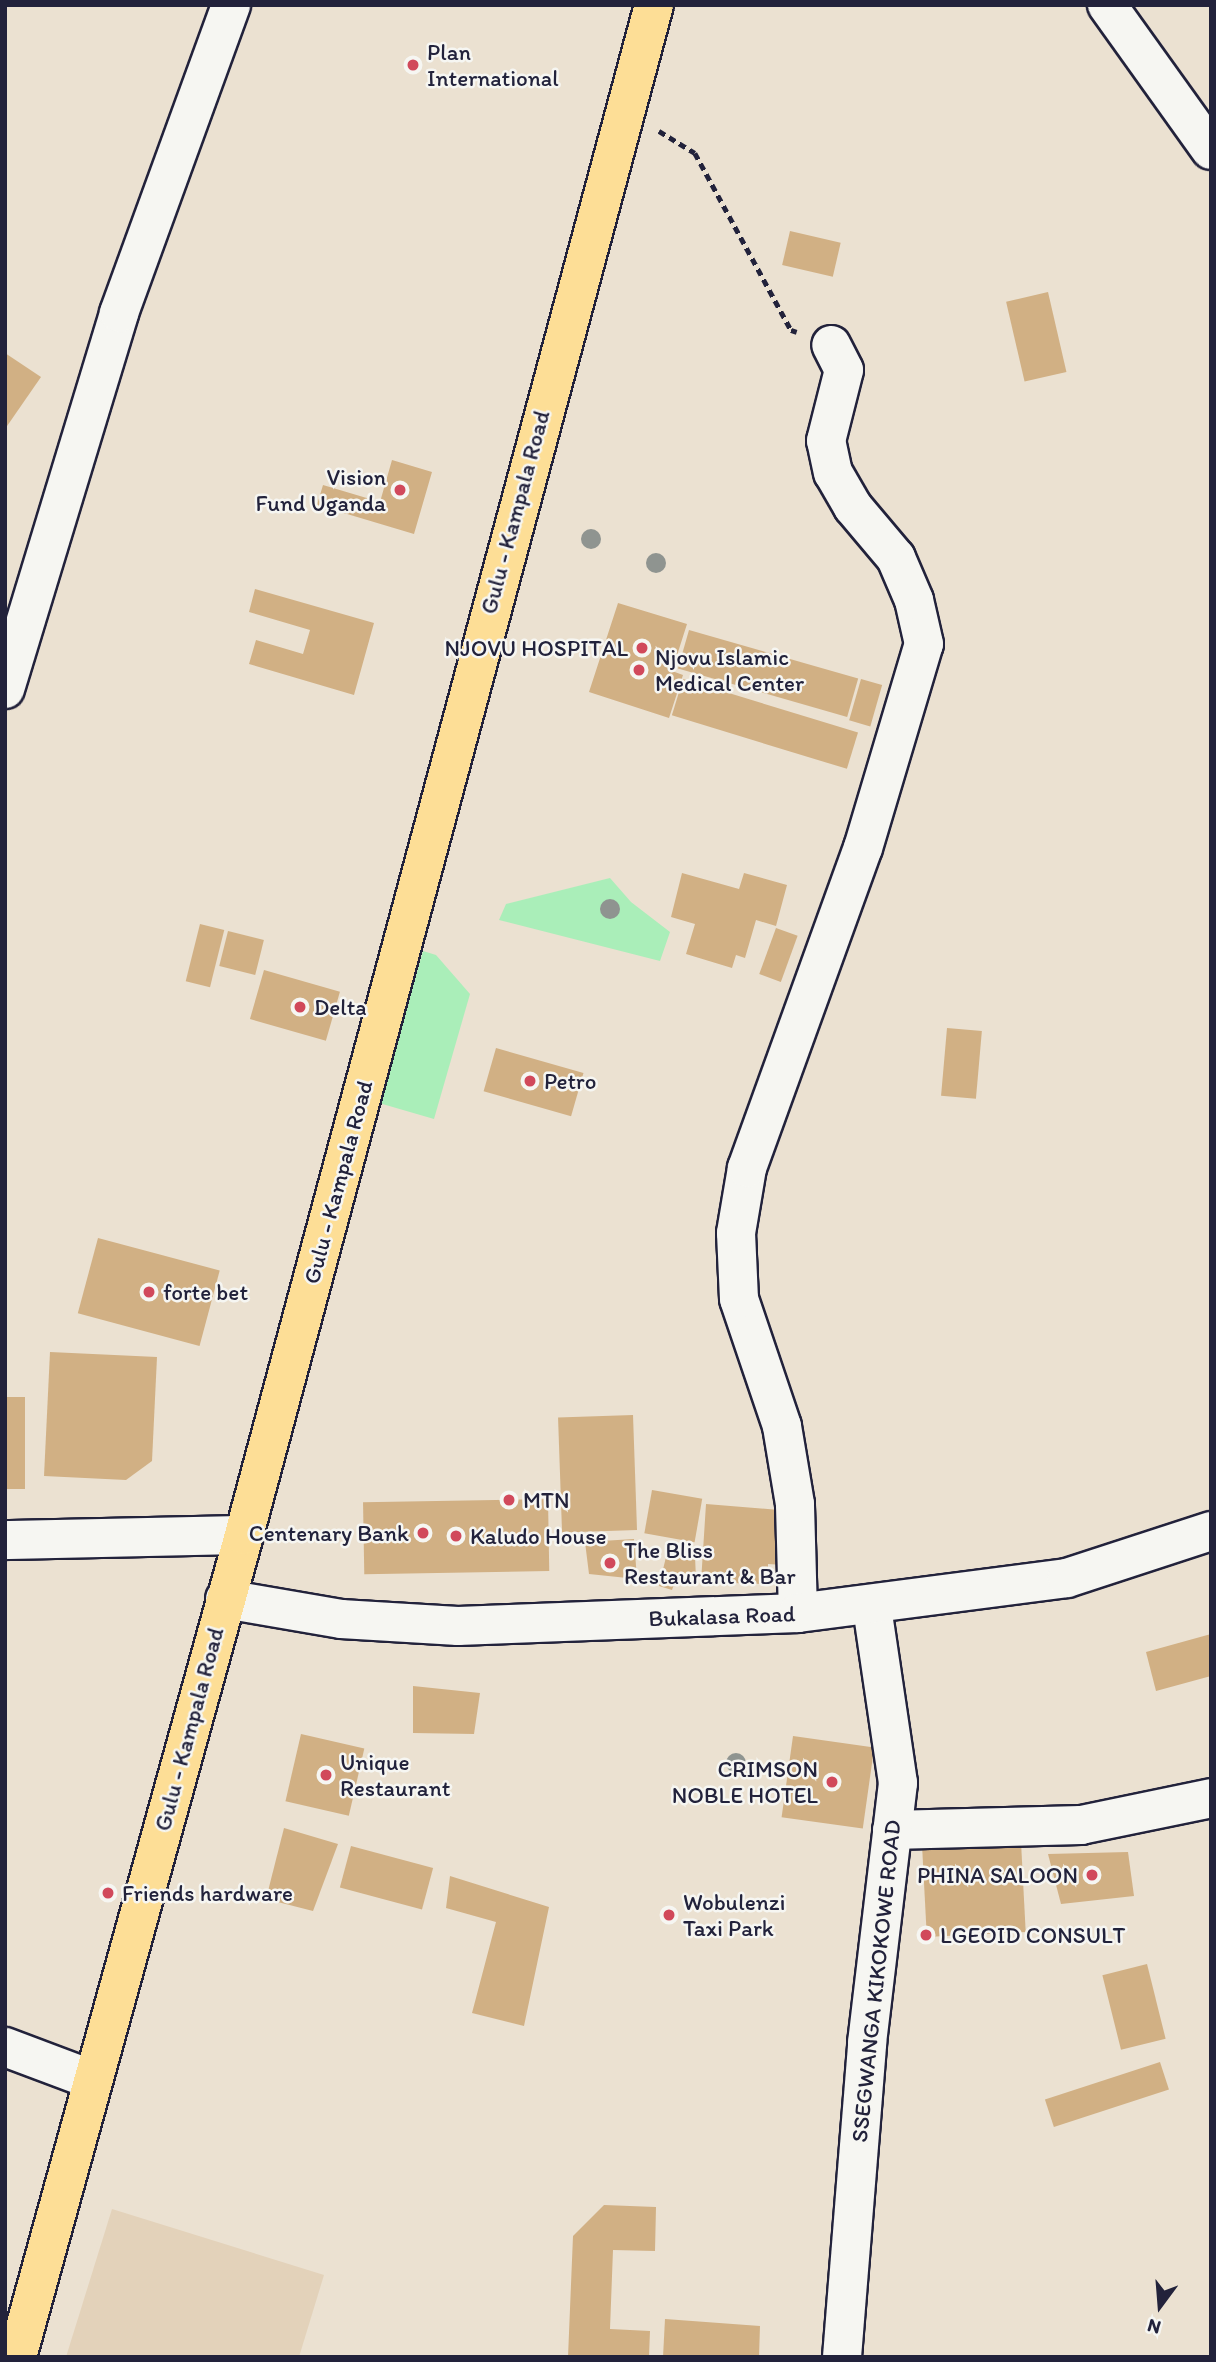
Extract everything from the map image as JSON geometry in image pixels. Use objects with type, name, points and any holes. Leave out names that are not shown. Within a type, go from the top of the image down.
[{"type":"main road","name":"Gulu - Kampala Road","points":[[17,2357],[244,1535],[654,5]]},
{"type":"street","points":[[5,689],[119,313],[231,5]]},
{"type":"street","points":[[1108,5],[1211,150]]},
{"type":"street","points":[[798,1613],[795,1504],[782,1426],[739,1299],[736,1233],[747,1168],[863,848],[924,644],[914,600],[896,558],[853,507],[833,473],[826,441],[844,370],[831,345]]},
{"type":"street","name":"Bukalasa Road","points":[[225,1599],[341,1619],[458,1626],[798,1613],[872,1606],[1067,1578],[1211,1531]]},
{"type":"street","points":[[5,1540],[244,1535]]},
{"type":"street","name":"SSEGWANGA KIKOKOWE ROAD","points":[[842,2357],[867,2043],[898,1783],[872,1606]]},
{"type":"street","points":[[892,1830],[1081,1825],[1211,1798]]},
{"type":"street","points":[[5,2047],[93,2080]]},
{"type":"path","points":[[652,128],[695,153],[791,330],[831,345]]},
{"type":"shaded area","points":[[112,2209],[324,2275],[299,2357],[66,2357]]},
{"type":"green space","points":[[610,878],[631,902],[670,932],[660,961],[499,920],[506,904]]},
{"type":"green space","points":[[423,951],[436,955],[470,994],[434,1119],[379,1103]]},
{"type":"building","points":[[790,231],[841,243],[833,277],[782,265]]},
{"type":"building","points":[[1048,292],[1066,372],[1025,382],[1006,302]]},
{"type":"building","points":[[5,353],[41,377],[5,429]]},
{"type":"building","points":[[392,460],[432,472],[414,534],[317,505],[323,485],[380,502]]},
{"type":"building","points":[[255,589],[374,623],[354,695],[249,664],[256,640],[303,654],[310,630],[249,612]]},
{"type":"building","name":"NJOVU HOSPITAL","points":[[618,603],[687,624],[672,671],[683,675],[669,718],[589,692]]},
{"type":"building","points":[[689,630],[858,679],[847,717],[678,668]]},
{"type":"building","points":[[683,679],[858,733],[847,769],[672,715]]},
{"type":"building","points":[[861,679],[882,685],[870,726],[849,720]]},
{"type":"building","points":[[682,873],[739,889],[744,873],[787,885],[776,926],[756,920],[745,958],[736,955],[732,968],[686,954],[695,924],[671,917]]},
{"type":"building","points":[[200,924],[224,930],[210,987],[186,981]]},
{"type":"building","points":[[776,928],[798,936],[781,982],[759,974]]},
{"type":"building","points":[[228,931],[264,940],[255,975],[219,966]]},
{"type":"building","points":[[264,970],[340,992],[326,1041],[250,1019]]},
{"type":"building","points":[[947,1028],[982,1031],[976,1099],[941,1096]]},
{"type":"building","points":[[496,1048],[583,1073],[571,1116],[484,1091]]},
{"type":"building","name":"forte bet","points":[[98,1238],[220,1271],[200,1346],[78,1313]]},
{"type":"building","points":[[50,1352],[157,1357],[152,1461],[126,1480],[44,1476]]},
{"type":"building","points":[[5,1397],[25,1397],[25,1489],[5,1489]]},
{"type":"building","points":[[633,1415],[637,1530],[562,1533],[558,1418]]},
{"type":"building","points":[[652,1490],[702,1499],[695,1542],[644,1533]]},
{"type":"building","name":"Kaludo House","points":[[548,1499],[549,1571],[364,1574],[363,1502]]},
{"type":"building","points":[[706,1504],[779,1510],[783,1565],[768,1564],[768,1584],[701,1582]]},
{"type":"building","points":[[634,1539],[637,1579],[589,1574],[585,1542]]},
{"type":"building","points":[[695,1556],[696,1579],[676,1579],[672,1590],[659,1586],[666,1557]]},
{"type":"building","points":[[1211,1634],[1211,1676],[1156,1691],[1146,1652]]},
{"type":"building","points":[[413,1686],[480,1693],[474,1734],[413,1733]]},
{"type":"building","name":"Unique Restaurant","points":[[301,1734],[364,1749],[349,1816],[285,1801]]},
{"type":"building","points":[[793,1736],[874,1747],[863,1829],[782,1817]]},
{"type":"building","points":[[284,1828],[338,1844],[313,1911],[266,1899]]},
{"type":"building","points":[[1021,1842],[1026,1932],[927,1937],[922,1847]]},
{"type":"building","points":[[351,1846],[433,1868],[422,1910],[340,1888]]},
{"type":"building","name":"PHINA SALOON","points":[[1128,1852],[1134,1896],[1061,1904],[1048,1854]]},
{"type":"building","points":[[450,1876],[549,1907],[524,2026],[472,2013],[496,1922],[446,1908]]},
{"type":"building","points":[[1147,1964],[1166,2039],[1121,2050],[1102,1975]]},
{"type":"building","points":[[1160,2062],[1169,2090],[1054,2127],[1045,2099]]},
{"type":"building","points":[[604,2205],[656,2207],[655,2251],[613,2250],[610,2329],[650,2331],[649,2357],[568,2357],[573,2236]]},
{"type":"building","points":[[665,2319],[760,2326],[759,2357],[663,2357]]},
{"type":"place","name":"Plan International","points":[[413,65]]},
{"type":"place","name":"Vision Fund Uganda","points":[[400,490]]},
{"type":"place","name":"NJOVU HOSPITAL","points":[[642,648]]},
{"type":"place","name":"Njovu Islamic Medical Center","points":[[639,670]]},
{"type":"place","name":"Delta","points":[[300,1007]]},
{"type":"place","name":"Petro","points":[[530,1081]]},
{"type":"place","name":"forte bet","points":[[149,1292]]},
{"type":"place","name":"MTN","points":[[509,1500]]},
{"type":"place","name":"Centenary Bank","points":[[423,1533]]},
{"type":"place","name":"Kaludo House","points":[[456,1536]]},
{"type":"place","name":"The Bliss Restaurant & Bar","points":[[610,1563]]},
{"type":"place","name":"Unique Restaurant","points":[[326,1775]]},
{"type":"place","name":"CRIMSON NOBLE HOTEL","points":[[832,1782]]},
{"type":"place","name":"PHINA SALOON","points":[[1092,1875]]},
{"type":"place","name":"Friends hardware","points":[[108,1893]]},
{"type":"place","name":"Wobulenzi Taxi Park","points":[[669,1915]]},
{"type":"place","name":"LGEOID CONSULT","points":[[926,1935]]}]
